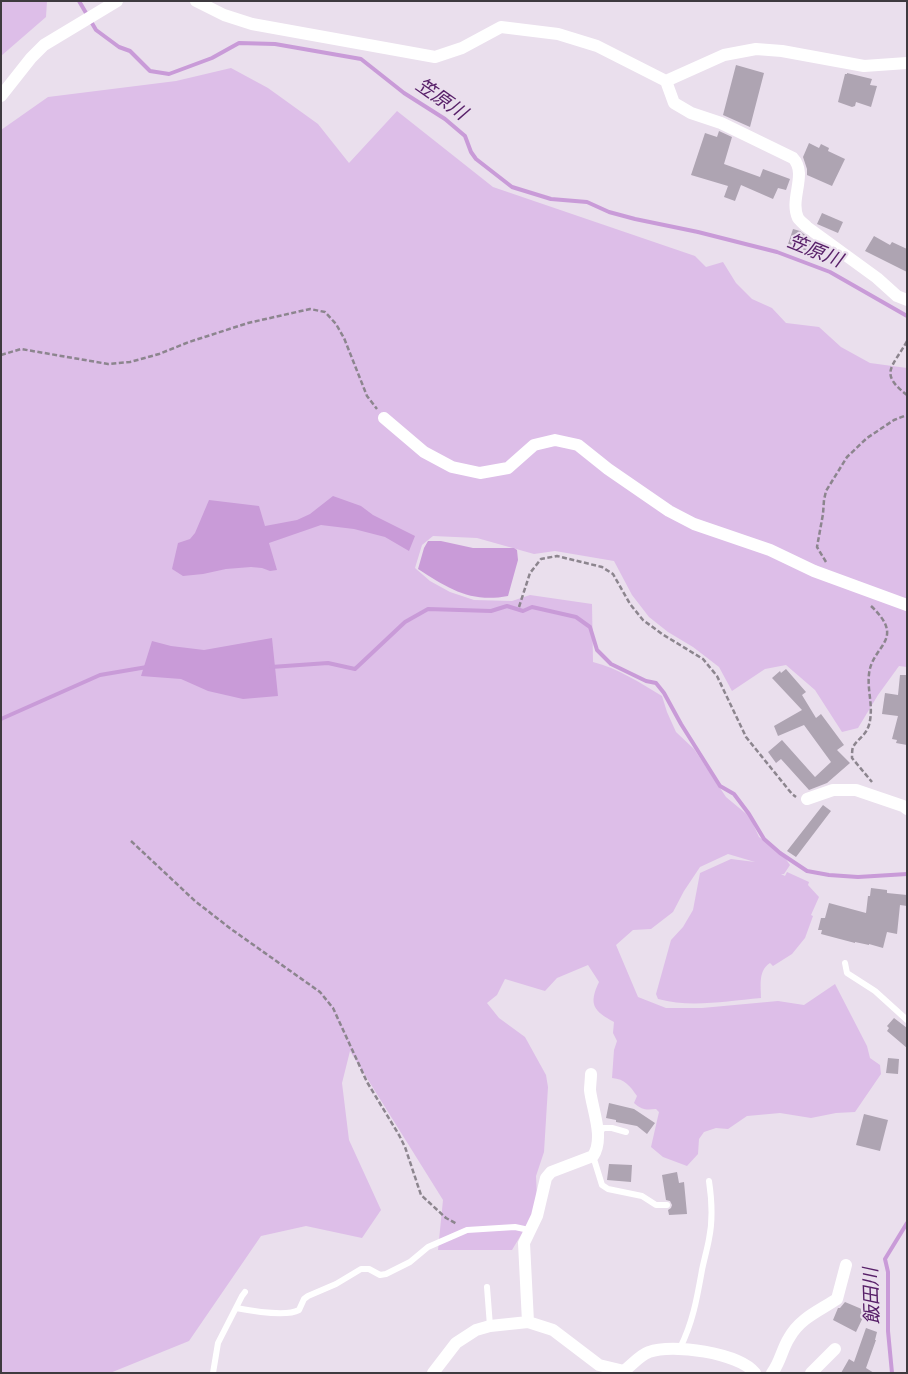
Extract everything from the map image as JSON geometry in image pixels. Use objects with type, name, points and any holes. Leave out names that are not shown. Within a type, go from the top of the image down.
[{"type":"street","points":[[1,96],[31,58],[44,45],[117,1]]},
{"type":"street","points":[[196,1],[224,15],[252,24],[435,57],[462,48],[501,27],[558,34],[597,46],[666,82],[674,104],[691,113],[721,123],[793,158],[797,162],[799,169],[796,208],[799,218],[807,227],[877,278],[897,296],[907,300]]},
{"type":"street","points":[[666,82],[724,55],[756,49],[782,51],[864,66],[907,63]]},
{"type":"street","points":[[384,418],[424,452],[452,467],[480,473],[508,468],[534,445],[555,440],[578,445],[608,469],[669,511],[694,524],[770,550],[814,571],[907,605]]},
{"type":"street","points":[[807,799],[833,790],[856,790],[907,809]]},
{"type":"street","points":[[528,1322],[524,1243],[537,1216],[546,1178],[551,1172],[593,1156],[596,1152],[598,1136],[590,1088],[591,1074]]},
{"type":"street","points":[[772,1373],[787,1340],[804,1319],[837,1299],[846,1265]]},
{"type":"street","points":[[433,1373],[456,1343],[476,1330],[490,1326],[528,1322],[553,1330],[599,1365],[624,1371],[647,1352],[680,1348],[732,1358],[751,1368],[755,1373]]},
{"type":"street","points":[[812,1373],[835,1350]]},
{"type":"lane","points":[[845,963],[848,973],[875,991],[907,1020]]},
{"type":"lane","points":[[598,1136],[603,1128],[612,1128],[626,1132]]},
{"type":"lane","points":[[593,1156],[602,1186],[642,1196],[656,1204],[667,1205]]},
{"type":"lane","points":[[680,1348],[698,1296],[709,1240],[712,1215],[709,1181]]},
{"type":"lane","points":[[236,1308],[295,1312],[299,1310],[304,1299],[308,1296],[336,1284],[361,1268],[369,1269],[380,1275],[386,1274],[410,1262],[428,1247],[467,1230],[515,1226],[529,1230]]},
{"type":"lane","points":[[487,1287],[490,1326]]},
{"type":"lane","points":[[212,1373],[218,1343],[245,1292]]},
{"type":"path","points":[[1,355],[21,349],[108,364],[130,362],[248,324],[310,309],[326,312],[336,324],[344,338],[367,396],[384,418]]},
{"type":"path","points":[[907,341],[890,369],[890,377],[896,387],[907,395]]},
{"type":"path","points":[[519,607],[530,573],[541,559],[556,556],[602,567],[613,574],[630,604],[643,620],[703,659],[717,676],[746,737],[792,794],[799,798],[807,799]]},
{"type":"path","points":[[130,841],[195,901],[320,992],[333,1008],[368,1082],[405,1147],[421,1194],[446,1218],[467,1230]]},
{"type":"shaded area","points":[[1,1],[47,1],[46,17],[1,56]]},
{"type":"shaded area","points":[[231,68],[268,88],[318,124],[349,163],[397,111],[493,187],[695,256],[706,267],[723,262],[736,283],[752,299],[772,308],[786,323],[819,327],[841,347],[870,363],[907,368],[907,667],[899,666],[878,695],[858,728],[842,732],[815,690],[786,665],[765,669],[732,691],[719,667],[649,617],[632,595],[614,561],[555,551],[534,554],[477,538],[433,536],[422,545],[415,568],[430,581],[450,592],[474,600],[512,601],[530,595],[592,604],[593,662],[620,672],[662,696],[676,732],[694,749],[726,797],[750,817],[759,837],[781,852],[790,865],[784,874],[781,874],[785,876],[787,872],[809,882],[808,885],[819,897],[811,915],[813,916],[805,938],[792,954],[773,966],[770,963],[766,966],[761,979],[761,998],[696,1003],[670,1002],[658,999],[656,994],[671,940],[683,927],[693,910],[700,873],[731,859],[755,862],[728,854],[700,867],[673,912],[651,929],[633,930],[616,945],[638,997],[666,1008],[702,1008],[778,1001],[804,1005],[835,984],[867,1046],[870,1058],[880,1065],[881,1074],[855,1112],[836,1113],[811,1118],[780,1113],[747,1116],[728,1129],[716,1128],[704,1132],[699,1139],[698,1154],[687,1166],[663,1157],[651,1147],[659,1112],[656,1109],[639,1107],[634,1103],[637,1096],[629,1086],[624,1081],[612,1078],[614,1050],[617,1041],[613,1033],[614,1022],[598,1011],[595,1006],[594,996],[599,982],[588,965],[557,978],[545,991],[505,979],[497,995],[487,1003],[499,1018],[525,1037],[546,1075],[548,1087],[544,1152],[536,1176],[537,1198],[530,1220],[512,1250],[438,1250],[443,1200],[350,1051],[342,1083],[349,1140],[381,1210],[362,1238],[306,1226],[261,1236],[189,1341],[110,1373],[1,1373],[1,130],[48,97],[176,81]]},
{"type":"shaded area","points":[[333,496],[361,506],[373,515],[415,536],[409,551],[385,537],[354,529],[321,525],[269,543],[277,570],[270,571],[251,567],[183,576],[172,569],[178,543],[190,539],[195,533],[209,500],[259,506],[265,526],[297,520],[310,514]]},
{"type":"shaded area","points":[[428,541],[441,541],[473,548],[514,548],[517,550],[518,560],[508,596],[483,598],[461,593],[440,583],[418,569]]},
{"type":"shaded area","points":[[272,638],[278,696],[243,699],[208,691],[181,679],[141,676],[152,641],[171,646],[204,650]]},
{"type":"building","points":[[736,65],[764,73],[750,127],[723,115]]},
{"type":"building","points":[[845,74],[872,79],[870,85],[877,86],[871,107],[856,102],[855,106],[852,107],[838,102]]},
{"type":"building","points":[[719,131],[732,137],[724,164],[760,177],[763,169],[790,179],[786,190],[778,188],[773,199],[741,185],[735,201],[724,197],[728,186],[691,175],[705,133],[717,137]]},
{"type":"building","points":[[809,143],[819,148],[821,144],[829,148],[828,151],[845,159],[832,186],[807,175],[803,157]]},
{"type":"building","points":[[822,213],[843,222],[838,233],[817,224]]},
{"type":"building","points":[[793,229],[800,231],[817,244],[814,254],[788,244]]},
{"type":"building","points":[[874,236],[890,245],[892,242],[907,249],[907,272],[865,251]]},
{"type":"building","points":[[786,669],[806,692],[802,695],[816,718],[821,714],[844,745],[837,750],[850,763],[827,783],[809,790],[781,759],[776,763],[768,752],[782,740],[815,777],[831,762],[804,725],[778,736],[774,726],[802,710],[772,678],[780,671],[781,673]]},
{"type":"building","points":[[900,675],[907,675],[907,745],[896,743],[897,740],[892,739],[898,716],[882,714],[885,693],[898,695]]},
{"type":"building","points":[[823,805],[831,811],[796,857],[787,851]]},
{"type":"building","points":[[871,888],[887,890],[887,893],[907,895],[907,906],[900,905],[897,934],[887,932],[883,948],[821,934],[822,930],[818,930],[821,918],[825,918],[829,903],[866,913]]},
{"type":"building","points":[[894,1018],[907,1028],[907,1048],[887,1031],[889,1028],[887,1026]]},
{"type":"building","points":[[888,1058],[899,1059],[898,1074],[886,1073]]},
{"type":"building","points":[[609,1103],[634,1109],[655,1123],[647,1134],[637,1126],[606,1118]]},
{"type":"building","points":[[864,1114],[888,1120],[880,1151],[856,1145]]},
{"type":"building","points":[[609,1164],[632,1165],[631,1182],[607,1180]]},
{"type":"building","points":[[677,1172],[679,1183],[684,1182],[687,1214],[669,1215],[668,1210],[672,1205],[670,1201],[666,1200],[662,1175]]},
{"type":"building","points":[[845,1302],[864,1310],[863,1313],[865,1313],[856,1332],[833,1320],[838,1308]]},
{"type":"building","points":[[866,1328],[877,1332],[866,1368],[874,1373],[841,1373],[849,1359],[854,1362]]},
{"type":"waterway","name":"笠原川","points":[[79,1],[96,30],[119,47],[130,51],[150,71],[169,74],[212,58],[239,43],[275,44],[361,59],[404,93],[445,119],[465,136],[476,159],[512,187],[551,199],[587,202],[609,212],[635,219],[698,232],[777,252],[830,272],[907,316]]},
{"type":"waterway","points":[[271,667],[328,663],[355,669],[405,622],[428,609],[491,611],[507,606],[523,611],[532,607],[576,617],[590,627],[597,650],[611,664],[646,681],[656,683],[664,693],[720,786],[734,794],[764,839],[780,853],[807,871],[829,875],[858,877],[907,874]]},
{"type":"waterway","points":[[1,719],[100,675],[147,667]]},
{"type":"waterway","name":"飯田川","points":[[892,1373],[888,1331],[888,1272],[885,1259],[907,1223]]}]
